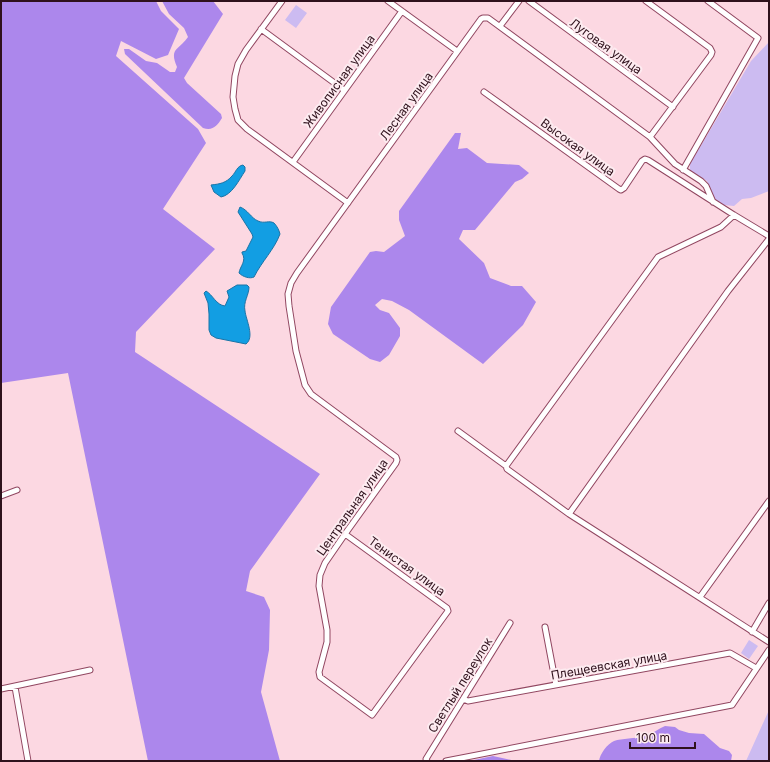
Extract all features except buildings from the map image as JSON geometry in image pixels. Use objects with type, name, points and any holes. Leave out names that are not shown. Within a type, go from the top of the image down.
[{"type":"street","points":[[282,1],[246,50],[238,64],[235,76],[234,109],[238,120],[247,129],[348,203]]},
{"type":"street","points":[[388,1],[458,51]]},
{"type":"street","points":[[519,1],[500,26],[650,138],[666,156],[683,170],[701,181],[706,186],[714,202],[769,237],[728,291],[569,514]]},
{"type":"street","name":"Луговая улица","points":[[519,1],[522,3],[528,1],[673,107]]},
{"type":"street","points":[[646,1],[710,48],[712,52],[650,138]]},
{"type":"street","points":[[683,170],[756,44],[758,38],[708,1]]},
{"type":"street","name":"Живописная улица","points":[[293,162],[402,11]]},
{"type":"street","name":"Лесная улица","points":[[348,203],[480,21],[483,18],[488,18],[500,26]]},
{"type":"street","points":[[261,29],[344,90]]},
{"type":"street","name":"Высокая улица","points":[[484,92],[621,190],[645,159],[714,202]]},
{"type":"street","name":"Центральная улица","points":[[348,203],[297,273],[291,283],[288,294],[296,351],[305,385],[311,394],[396,457],[397,460],[325,563],[320,575],[319,586],[327,630],[326,642],[319,672],[322,680],[372,715]]},
{"type":"street","points":[[506,466],[658,257],[721,227],[734,215]]},
{"type":"street","points":[[458,431],[569,514],[769,642]]},
{"type":"street","points":[[1,496],[18,490]]},
{"type":"street","points":[[700,597],[769,501]]},
{"type":"street","name":"Тенистая улица","points":[[345,534],[447,608],[448,611],[372,715]]},
{"type":"street","points":[[752,632],[769,603]]},
{"type":"street","name":"Светлый переулок","points":[[427,760],[462,699],[510,623]]},
{"type":"street","points":[[545,627],[556,685]]},
{"type":"street","points":[[446,761],[732,705],[769,650]]},
{"type":"street","name":"Плещеевская улица","points":[[462,699],[468,701],[730,653],[756,668]]},
{"type":"street","points":[[1,690],[90,670]]},
{"type":"street","points":[[15,687],[28,761]]},
{"type":"shaded area","points":[[1,1],[156,1],[161,11],[179,29],[168,55],[156,59],[121,41],[116,56],[198,129],[206,143],[163,209],[215,249],[136,332],[135,352],[320,474],[250,571],[246,591],[264,597],[270,610],[269,650],[261,692],[280,761],[148,761],[68,373],[1,383]]},
{"type":"shaded area","points":[[162,1],[213,1],[223,14],[184,78],[187,83],[221,114],[222,118],[212,128],[203,128],[125,54],[124,49],[129,49],[146,61],[157,63],[170,72],[175,72],[177,67],[174,53],[188,37],[184,28],[169,14]]},
{"type":"shaded area","points":[[296,5],[307,13],[296,28],[285,20]]},
{"type":"shaded area","points":[[769,42],[769,191],[751,198],[742,199],[734,206],[724,205],[713,198],[707,181],[690,171],[690,164],[751,61]]},
{"type":"shaded area","points":[[455,133],[461,133],[458,149],[467,148],[487,163],[519,165],[529,173],[522,179],[515,182],[475,230],[463,230],[459,239],[484,263],[490,278],[511,286],[522,286],[536,302],[523,325],[483,364],[409,310],[392,301],[382,299],[375,305],[380,310],[389,313],[400,328],[400,336],[389,355],[380,362],[370,359],[333,334],[328,324],[331,307],[370,252],[384,252],[405,236],[399,220],[399,211]]},
{"type":"shaded area","points":[[749,640],[758,646],[749,659],[741,653]]},
{"type":"shaded area","points":[[769,710],[769,761],[746,761]]},
{"type":"shaded area","points":[[665,726],[675,727],[689,733],[704,734],[720,748],[729,751],[732,755],[731,761],[599,761],[604,750],[614,741],[645,736]]},
{"type":"shaded area","points":[[493,756],[516,761],[469,761]]},
{"type":"water","points":[[243,165],[245,167],[245,171],[235,187],[229,193],[221,197],[214,192],[211,185],[225,182],[238,168]]},
{"type":"water","points":[[240,207],[258,221],[274,223],[280,234],[252,278],[244,277],[239,273],[244,261],[242,252],[246,251],[253,237],[238,212]]},
{"type":"water","points":[[237,285],[247,285],[249,287],[245,308],[250,337],[246,344],[216,338],[211,335],[209,330],[208,303],[204,293],[206,291],[219,304],[225,306],[229,297],[227,291]]}]
